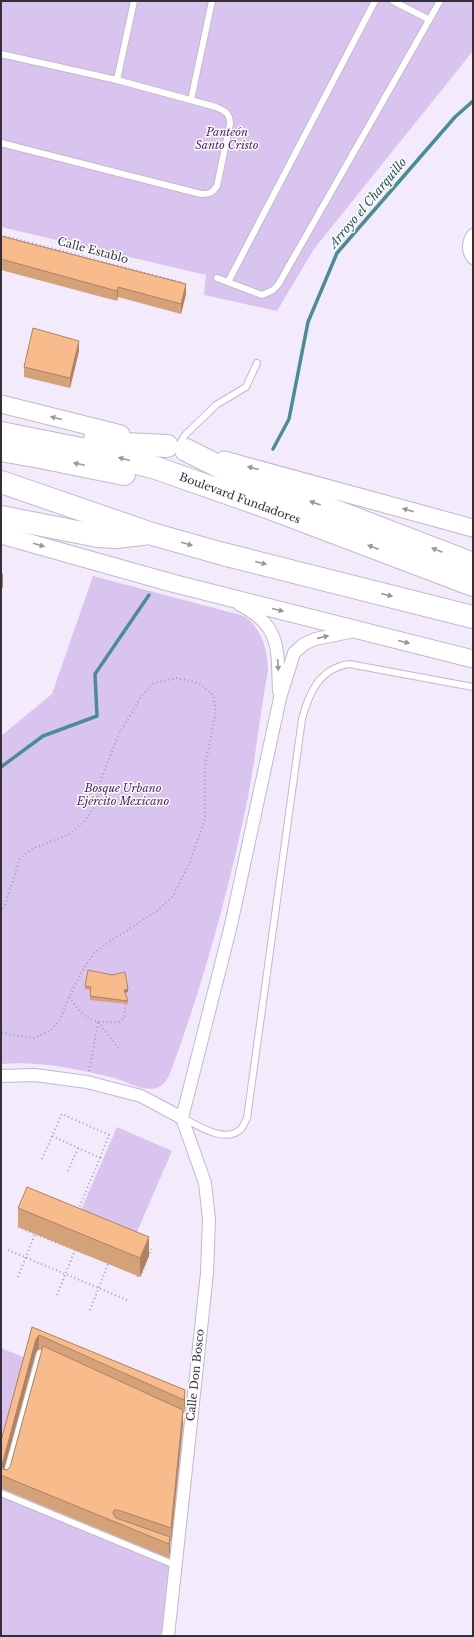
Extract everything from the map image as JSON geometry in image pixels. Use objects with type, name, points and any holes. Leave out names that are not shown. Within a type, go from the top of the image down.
[{"type":"highway","points":[[1,422],[102,441],[177,448],[229,467],[273,490],[473,564]]},
{"type":"highway","name":"Boulevard Fundadores","points":[[1,433],[89,450],[156,468],[273,490],[473,585]]},
{"type":"highway","points":[[1,450],[80,464],[273,490]]},
{"type":"highway","points":[[1,482],[152,534],[223,554],[473,617]]},
{"type":"highway","points":[[1,498],[110,530]]},
{"type":"highway","points":[[1,508],[88,529],[152,534]]},
{"type":"highway","points":[[1,517],[98,536],[115,537],[152,534]]},
{"type":"main road","points":[[1,404],[177,448]]},
{"type":"main road","points":[[273,490],[473,528]]},
{"type":"main road","points":[[1,535],[172,583],[357,631],[473,659]]},
{"type":"street","points":[[473,235],[469,243],[468,250],[473,258]]},
{"type":"street","points":[[223,596],[255,612],[264,621],[275,638],[280,698]]},
{"type":"street","points":[[1,1076],[35,1074],[87,1082],[141,1096],[182,1118],[231,925],[280,698],[294,653],[304,644],[315,639],[357,631]]},
{"type":"street","name":"Calle Don Bosco","points":[[168,1636],[175,1565],[173,1547],[186,1419],[207,1274],[209,1219],[205,1183],[182,1118]]},
{"type":"lane","points":[[117,80],[134,1]]},
{"type":"lane","points":[[191,100],[212,1]]},
{"type":"lane","points":[[228,282],[375,1]]},
{"type":"lane","points":[[393,1],[428,19]]},
{"type":"lane","points":[[217,278],[262,295],[278,286],[428,19],[440,1]]},
{"type":"lane","points":[[1,54],[117,80],[191,100],[224,110],[230,117],[230,124],[217,186],[213,192],[209,194],[201,194],[1,143]]},
{"type":"lane","points":[[177,448],[186,435],[216,404],[246,387],[257,363]]},
{"type":"lane","points":[[182,1118],[220,1135],[234,1134],[242,1128],[247,1118],[302,719],[308,698],[315,685],[334,669],[349,664],[473,687]]},
{"type":"lane","points":[[6,1479],[40,1353],[54,1359]]},
{"type":"lane","points":[[1,1493],[175,1565]]},
{"type":"path","name":"Calle Establo","points":[[1,235],[180,282]]},
{"type":"path","points":[[1,912],[5,905],[20,858],[34,848],[68,835],[84,822],[95,806],[101,779],[119,734],[143,694],[154,683],[177,678],[199,683],[214,695],[216,711],[205,766],[205,819],[190,862],[172,896],[157,911],[94,953],[81,973],[69,997],[61,1018],[50,1031],[34,1038],[12,1036],[1,1032]]},
{"type":"path","points":[[69,997],[81,1014],[98,1022],[120,1022],[125,1015],[124,1000]]},
{"type":"path","points":[[98,1022],[120,1050]]},
{"type":"path","points":[[87,1082],[98,1022]]},
{"type":"path","points":[[42,1159],[62,1114],[109,1135],[75,1216]]},
{"type":"path","points":[[52,1136],[100,1158]]},
{"type":"path","points":[[68,1171],[78,1148]]},
{"type":"path","points":[[18,1227],[88,1255]]},
{"type":"path","points":[[18,1278],[35,1234]]},
{"type":"path","points":[[134,1274],[140,1277],[151,1249]]},
{"type":"path","points":[[8,1250],[127,1300]]},
{"type":"path","points":[[57,1295],[74,1250]]},
{"type":"path","points":[[102,1261],[115,1266]]},
{"type":"path","points":[[90,1310],[108,1264]]},
{"type":"green space","name":"Panteón Santo Cristo","points":[[1,1],[473,1],[473,51],[314,249],[277,311],[204,295],[206,275],[1,227]]},
{"type":"green space","name":"Bosque Urbano Ejército Mexicano","points":[[93,576],[243,616],[253,624],[261,636],[267,657],[268,671],[248,797],[233,866],[215,934],[206,967],[171,1071],[162,1085],[151,1089],[146,1089],[114,1078],[69,1068],[49,1065],[1,1064],[1,736],[52,694]]},
{"type":"green space","points":[[117,1127],[172,1151],[133,1241],[78,1217]]},
{"type":"green space","points":[[1,1348],[187,1424],[165,1636],[1,1636]]},
{"type":"building","points":[[1,236],[186,284],[181,304],[118,287],[117,291],[1,259]]},
{"type":"building","points":[[33,328],[79,341],[70,378],[24,367]]},
{"type":"building","points":[[88,970],[112,975],[125,972],[128,989],[124,990],[128,1001],[90,996],[91,987],[85,986]]},
{"type":"building","points":[[27,1187],[149,1237],[140,1258],[18,1208]]},
{"type":"building","points":[[32,1327],[185,1390],[184,1400],[39,1335],[36,1339],[2,1465],[3,1469],[7,1470],[10,1467],[43,1346],[183,1410],[171,1528],[118,1510],[114,1510],[113,1513],[116,1518],[170,1537],[169,1544],[1,1476],[1,1441]]},
{"type":"waterway","name":"Arroyo el Charquillo","points":[[273,449],[289,419],[308,322],[337,253],[455,117],[473,101]]},
{"type":"waterway","name":"Arroyo el Charquillo","points":[[1,767],[43,736],[97,716],[95,674],[149,595]]}]
